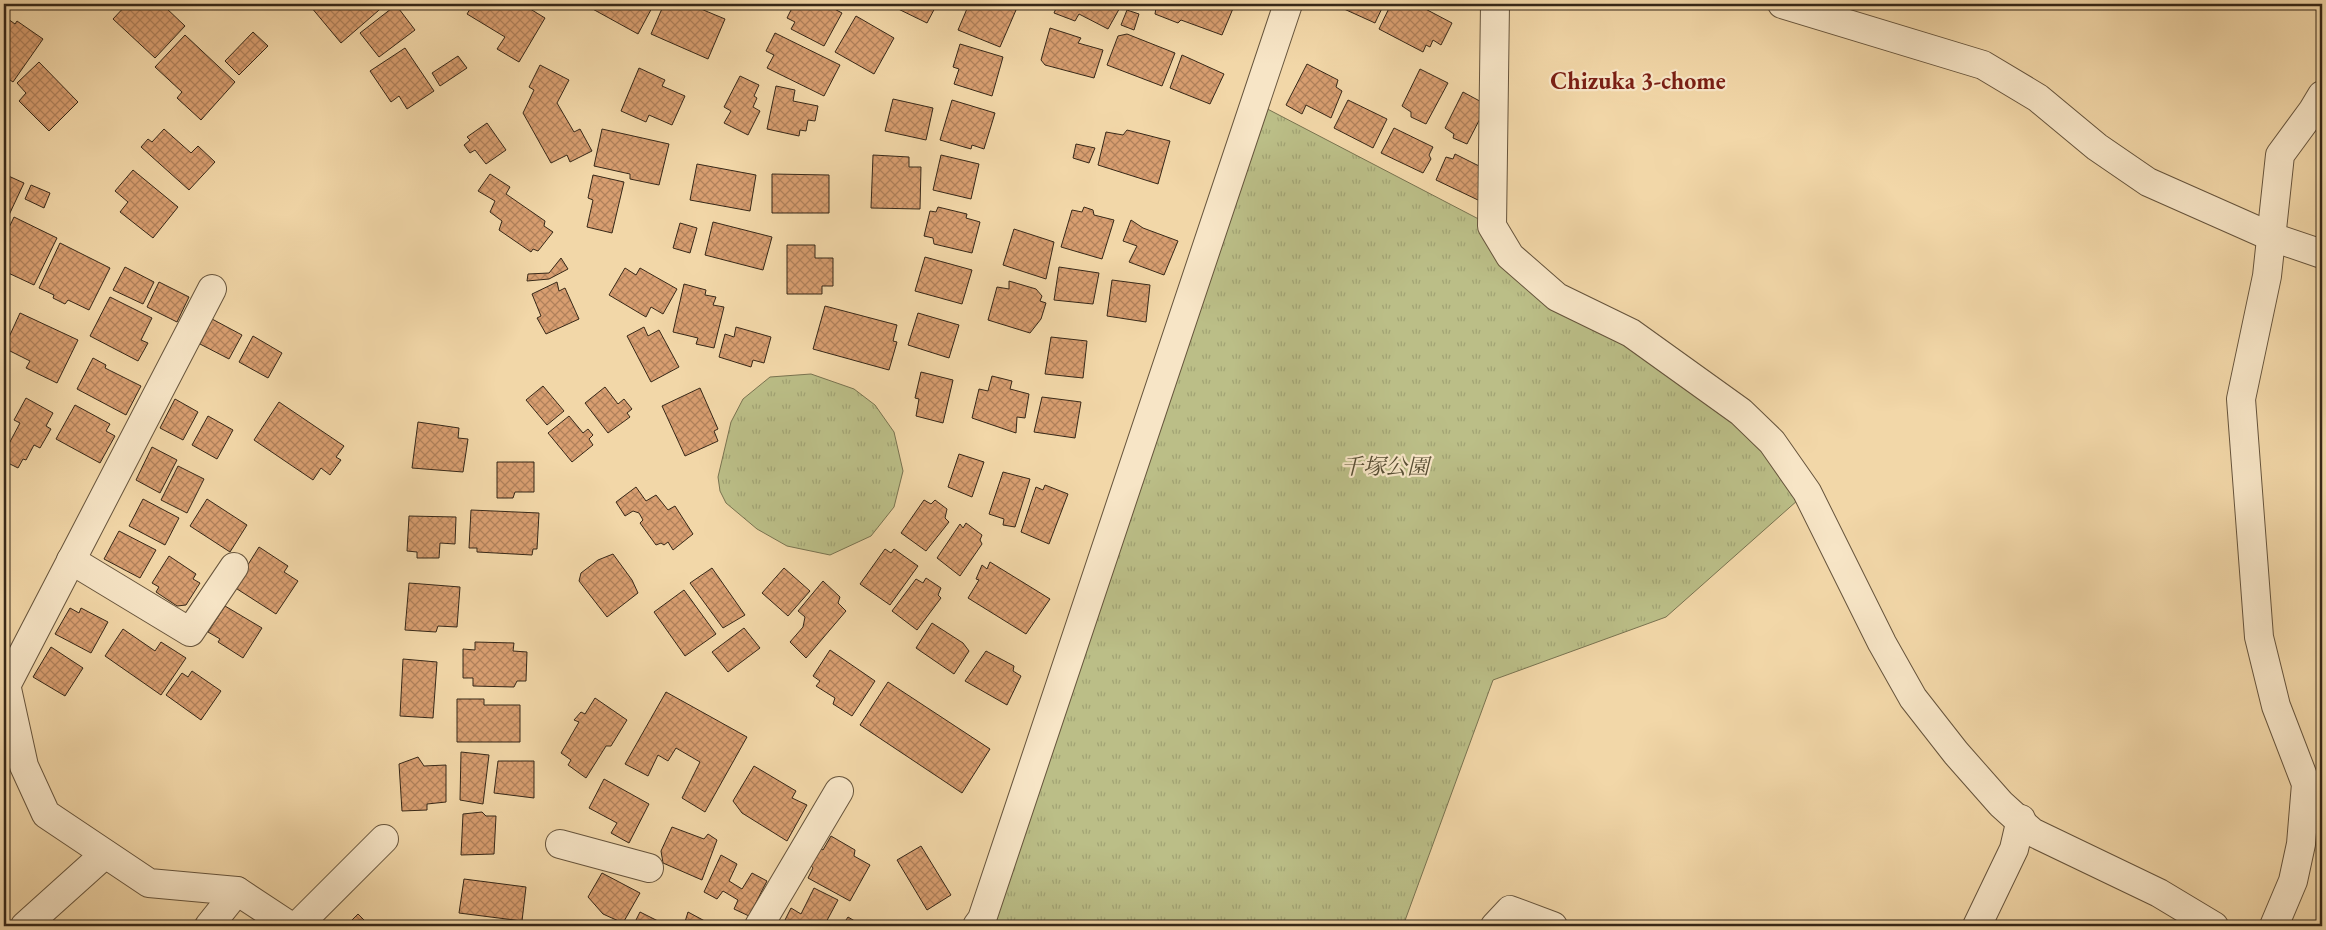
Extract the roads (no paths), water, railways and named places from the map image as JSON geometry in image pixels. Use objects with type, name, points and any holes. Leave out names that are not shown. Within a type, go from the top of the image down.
[{"type":"street","points":[[976,926],[982,919],[1288,4]]},
{"type":"street","points":[[1495,4],[1492,226],[1510,256],[1557,297],[1631,333],[1680,366],[1741,412],[1772,442],[1808,492],[1882,643],[1913,698],[1956,753],[2002,804],[2021,819],[2032,832],[2159,892],[2214,926]]},
{"type":"street","points":[[1782,4],[1983,65],[2038,98],[2097,147],[2148,182],[2272,237],[2322,254]]},
{"type":"street","points":[[2274,926],[2293,881],[2302,844],[2306,784],[2276,706],[2259,637],[2241,399],[2267,276],[2280,155],[2313,110],[2322,94]]},
{"type":"street","points":[[212,289],[71,560],[6,694],[24,766],[46,814],[149,883],[237,891],[290,926]]},
{"type":"street","points":[[71,560],[190,632],[234,567]]},
{"type":"street","points":[[759,926],[839,790]]},
{"type":"street","points":[[1977,926],[2014,849],[2021,819]]},
{"type":"street","points":[[297,926],[384,839]]},
{"type":"street","points":[[560,844],[649,868]]},
{"type":"street","points":[[25,926],[105,854]]},
{"type":"street","points":[[209,926],[237,891]]},
{"type":"street","points":[[1495,926],[1510,910],[1553,926]]},
{"type":"district","name":"Chizuka 3-chome","points":[[1638,80]]},
{"type":"park label","name":"千塚公園","points":[[1385,466]]}]
